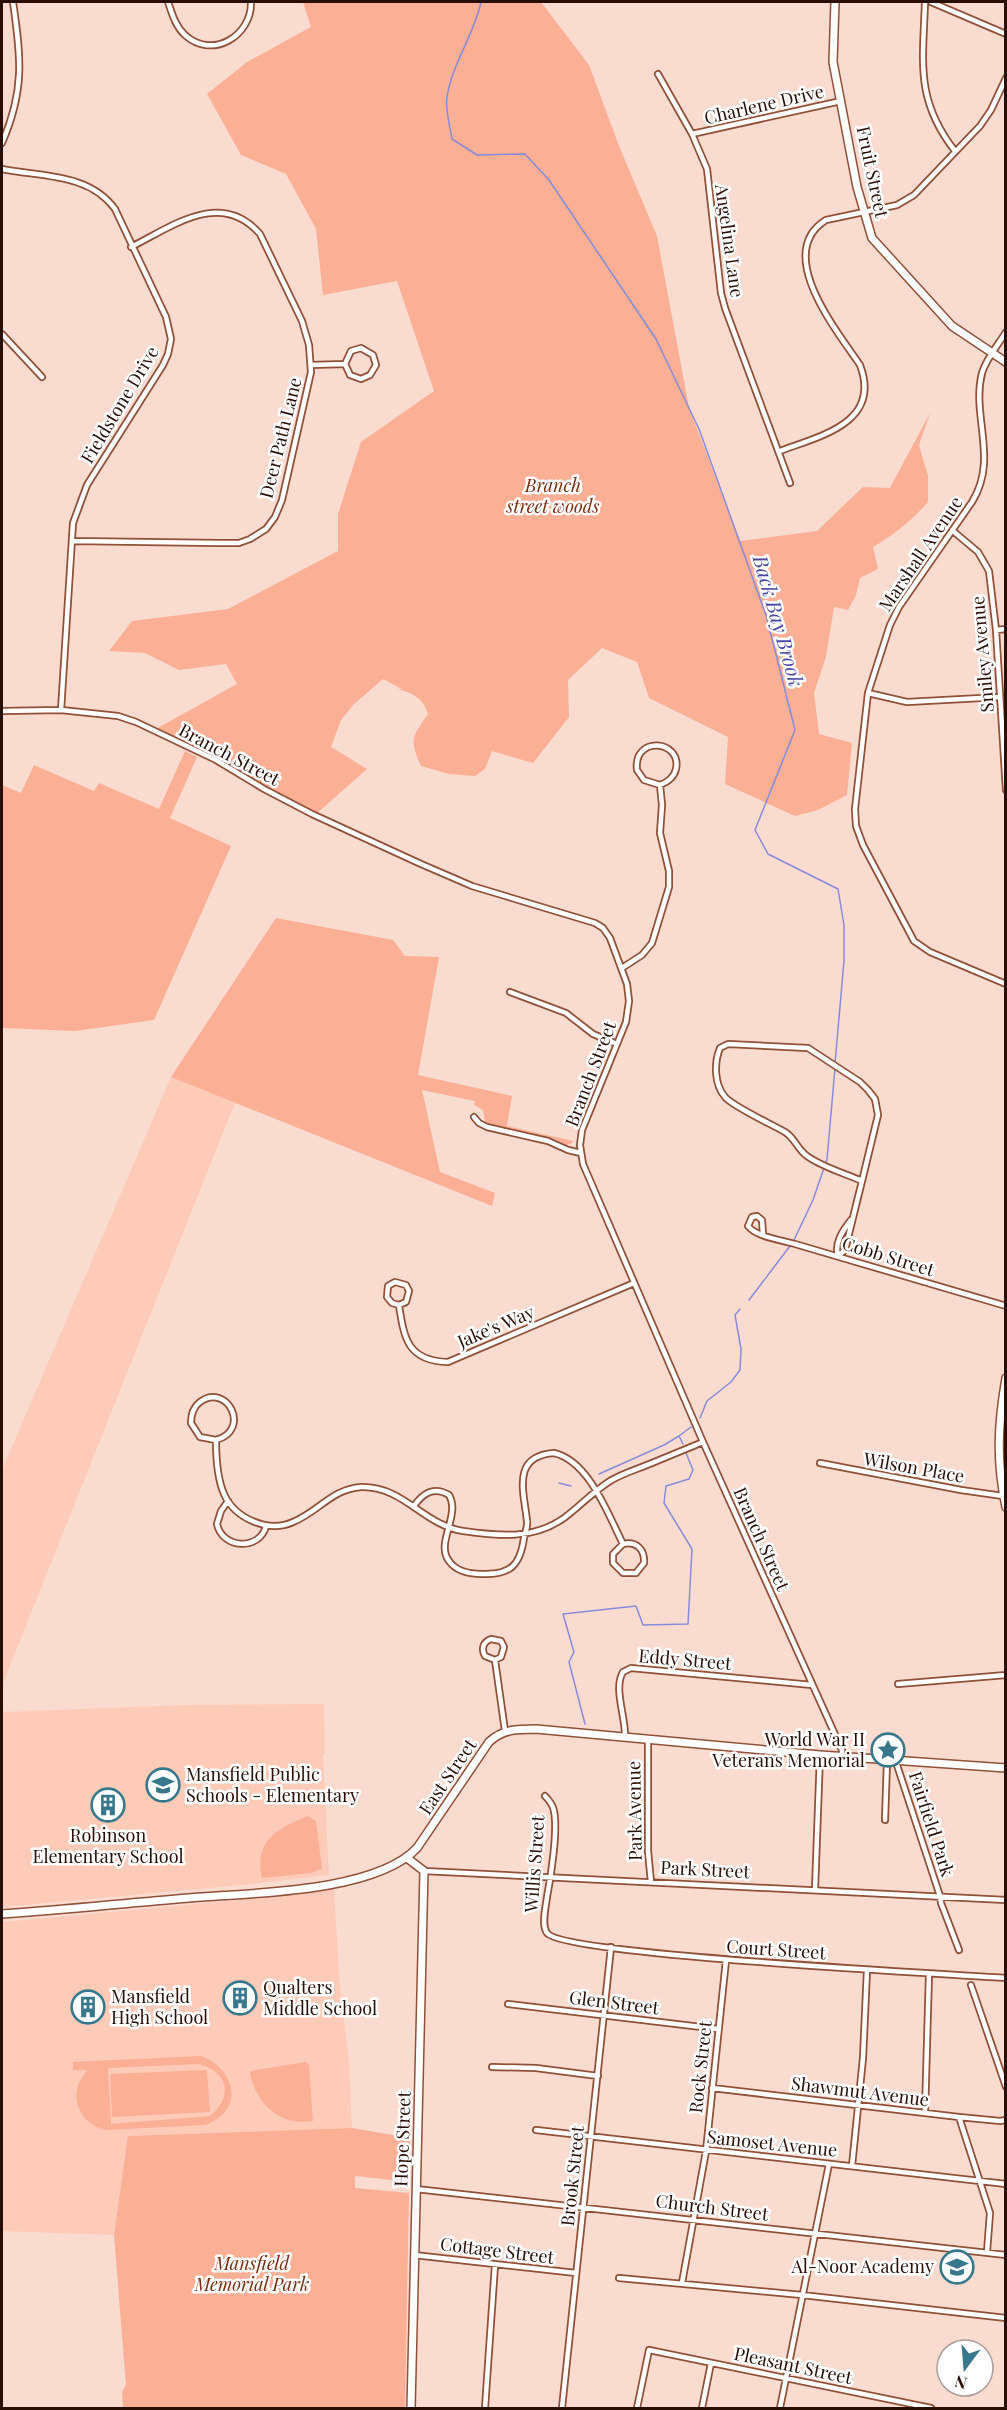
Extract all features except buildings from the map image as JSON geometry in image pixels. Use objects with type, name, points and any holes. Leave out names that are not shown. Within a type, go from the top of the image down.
[{"type":"main road","name":"Fruit Street","points":[[835,2],[833,62],[868,229],[879,247],[951,326],[1005,362]]},
{"type":"main road","points":[[1005,1378],[998,1461],[1005,1507]]},
{"type":"main road","points":[[505,1731],[536,1729],[888,1761],[1005,1768]]},
{"type":"main road","name":"East Street","points":[[2,1914],[278,1892],[359,1877],[390,1868],[407,1858],[438,1820],[483,1748],[505,1731]]},
{"type":"main road","points":[[407,1858],[424,1871]]},
{"type":"main road","name":"Hope Street","points":[[411,2409],[424,1871]]},
{"type":"street","points":[[2,143],[21,79],[21,54],[13,2]]},
{"type":"street","points":[[168,2],[181,31],[194,41],[210,45],[226,43],[239,34],[248,21],[251,2]]},
{"type":"street","points":[[925,2],[923,56],[926,95],[940,131],[955,151]]},
{"type":"street","points":[[931,2],[1005,34]]},
{"type":"street","name":"Angelina Lane","points":[[658,74],[692,134],[707,170],[725,308],[790,483]]},
{"type":"street","points":[[780,451],[844,426],[859,409],[863,399],[864,374],[822,307],[805,260],[806,247],[818,225],[837,216],[897,205],[907,200],[986,118],[1005,78]]},
{"type":"street","name":"Charlene Drive","points":[[692,134],[841,101]]},
{"type":"street","name":"Fieldstone Drive","points":[[2,169],[73,180],[100,193],[115,209],[166,317],[171,339],[163,365],[87,485],[75,512],[61,711]]},
{"type":"street","name":"Deer Path Lane","points":[[72,541],[239,543],[259,534],[271,524],[282,500],[309,387],[311,365],[309,345],[302,321],[260,234],[246,221],[232,214],[210,212],[177,224],[131,247]]},
{"type":"street","name":"Marshall Avenue","points":[[1005,332],[986,364],[981,382],[985,459],[981,484],[953,531],[894,615],[868,693],[855,809],[856,826],[863,845],[914,941],[930,952],[1005,984]]},
{"type":"street","points":[[2,334],[42,377]]},
{"type":"street","points":[[361,348],[371,352],[376,362],[372,373],[361,379],[350,375],[345,364],[349,354],[361,348]]},
{"type":"street","points":[[311,365],[345,364]]},
{"type":"street","name":"Smiley Avenue","points":[[953,531],[978,552],[989,571],[996,630],[1005,790]]},
{"type":"street","points":[[996,630],[1005,629]]},
{"type":"street","points":[[868,693],[907,702],[1000,697]]},
{"type":"street","name":"Branch Street","points":[[2,711],[61,711],[118,717],[136,722],[216,760],[312,814],[472,886],[595,923],[609,935],[629,992],[629,1009],[582,1130],[581,1153],[605,1218],[842,1750],[842,1757]]},
{"type":"street","points":[[653,745],[669,749],[676,764],[673,776],[668,782],[660,785],[644,780],[637,770],[639,754],[645,748],[653,745]]},
{"type":"street","points":[[622,968],[642,955],[652,943],[669,887],[669,871],[660,832],[662,805],[660,785]]},
{"type":"street","points":[[510,992],[566,1013],[593,1034],[617,1044]]},
{"type":"street","points":[[851,1220],[843,1230],[836,1248],[838,1256],[845,1250],[851,1232],[851,1220],[862,1181],[877,1125],[875,1099],[868,1090],[808,1048],[728,1044],[720,1048],[715,1069],[727,1099],[792,1136],[803,1153],[862,1181]]},
{"type":"street","points":[[474,1117],[487,1127],[548,1141],[581,1153]]},
{"type":"street","name":"Cobb Street","points":[[763,1234],[1005,1306]]},
{"type":"street","name":"Jake's Way","points":[[395,1282],[402,1283],[409,1291],[406,1302],[399,1305],[392,1304],[387,1298],[388,1286],[395,1282]]},
{"type":"street","name":"Jake's Way","points":[[399,1305],[403,1331],[415,1352],[430,1360],[448,1362],[634,1283]]},
{"type":"street","points":[[209,1398],[218,1398],[226,1402],[232,1409],[234,1418],[231,1431],[225,1437],[216,1440],[200,1437],[191,1423],[191,1414],[195,1407],[209,1398]]},
{"type":"street","points":[[216,1440],[221,1484],[228,1502],[245,1517],[266,1526],[291,1524],[325,1500],[348,1489],[369,1487],[380,1489],[405,1500],[437,1523],[449,1528],[508,1536],[525,1535],[550,1527],[623,1475],[703,1442]]},
{"type":"street","points":[[414,1506],[419,1499],[431,1491],[437,1490],[445,1493],[452,1502],[445,1548],[448,1560],[455,1568],[476,1574],[502,1572],[513,1566],[521,1555],[528,1523],[522,1479],[528,1464],[533,1459],[554,1452],[566,1456],[577,1465],[597,1492],[622,1544]]},
{"type":"street","name":"Wilson Place","points":[[820,1464],[1003,1496]]},
{"type":"street","points":[[228,1502],[217,1518],[217,1524],[220,1533],[230,1541],[240,1544],[252,1543],[262,1535],[266,1526]]},
{"type":"street","points":[[622,1544],[636,1544],[644,1554],[643,1567],[636,1573],[627,1575],[615,1567],[613,1554],[622,1544]]},
{"type":"street","points":[[491,1639],[498,1639],[504,1647],[501,1657],[495,1660],[485,1656],[483,1650],[485,1643],[491,1639]]},
{"type":"street","points":[[495,1660],[505,1731]]},
{"type":"street","name":"Eddy Street","points":[[625,1737],[625,1717],[619,1682],[623,1671],[631,1668],[812,1685]]},
{"type":"street","points":[[898,1684],[1005,1675]]},
{"type":"street","name":"Park Avenue","points":[[648,1739],[648,1851],[651,1882]]},
{"type":"street","points":[[815,1890],[820,1755]]},
{"type":"street","points":[[885,1820],[888,1761]]},
{"type":"street","name":"Fairfield Park","points":[[896,1761],[940,1896],[940,1903],[959,1950]]},
{"type":"street","name":"Willis Street","points":[[545,1796],[554,1811],[550,1877],[544,1922],[548,1935]]},
{"type":"street","name":"Park Street","points":[[424,1871],[1005,1900]]},
{"type":"street","name":"Court Street","points":[[548,1935],[576,1943],[726,1960],[1005,1978]]},
{"type":"street","name":"Brook Street","points":[[562,2409],[611,1947]]},
{"type":"street","name":"Rock Street","points":[[682,2283],[706,2151],[726,1960]]},
{"type":"street","points":[[852,2166],[867,1970]]},
{"type":"street","points":[[925,2113],[929,1974]]},
{"type":"street","points":[[971,1985],[1005,2087]]},
{"type":"street","name":"Glen Street","points":[[508,2004],[718,2029]]},
{"type":"street","points":[[492,2067],[536,2068],[598,2076]]},
{"type":"street","name":"Shawmut Avenue","points":[[712,2088],[959,2117],[1005,2120]]},
{"type":"street","points":[[959,2117],[990,2213],[987,2252]]},
{"type":"street","name":"Samoset Avenue","points":[[536,2130],[1005,2184]]},
{"type":"street","points":[[780,2409],[829,2164]]},
{"type":"street","name":"Church Street","points":[[416,2189],[1005,2254]]},
{"type":"street","name":"Cottage Street","points":[[414,2255],[576,2273]]},
{"type":"street","points":[[485,2409],[495,2265]]},
{"type":"street","points":[[619,2278],[802,2295],[1005,2318]]},
{"type":"street","name":"Pleasant Street","points":[[637,2409],[649,2350],[931,2409]]},
{"type":"street","points":[[702,2409],[711,2363]]},
{"type":"shaded area","points":[[171,1077],[235,1103],[2,1686],[2,1470]]},
{"type":"shaded area","name":"Mansfield Public Schools - Elementary","points":[[324,1704],[325,1754],[323,1754],[329,1875],[2,1907],[2,1712],[184,1705]]},
{"type":"shaded area","points":[[334,1888],[339,1976],[349,2062],[352,2128],[129,2136],[114,2235],[2,2231],[2,1922],[294,1895]]},
{"type":"green space","name":"Branch street woods","points":[[303,2],[541,2],[589,65],[619,146],[657,236],[689,408],[740,541],[817,531],[863,487],[890,488],[930,413],[919,445],[928,476],[928,502],[902,527],[873,547],[878,569],[860,578],[856,595],[848,610],[834,607],[826,657],[814,693],[819,734],[852,743],[847,795],[818,810],[795,816],[725,784],[728,737],[649,698],[637,662],[602,648],[568,680],[569,717],[533,763],[492,751],[485,769],[475,776],[449,774],[421,766],[415,750],[414,738],[428,714],[426,708],[416,697],[396,689],[402,689],[383,679],[353,705],[341,720],[331,747],[367,769],[315,815],[154,730],[237,684],[226,664],[179,670],[145,653],[109,651],[132,621],[228,609],[338,551],[338,514],[361,442],[434,391],[397,281],[323,295],[316,229],[286,174],[241,155],[207,94],[247,62],[311,27]]},
{"type":"green space","points":[[185,751],[197,757],[170,818],[231,846],[154,1020],[75,1031],[2,1028],[2,785],[21,793],[34,765],[94,791],[99,783],[159,809]]},
{"type":"green space","points":[[276,918],[393,940],[405,956],[439,957],[418,1075],[512,1096],[507,1126],[573,1141],[572,1143],[567,1145],[555,1139],[489,1125],[485,1121],[483,1110],[474,1105],[475,1101],[422,1090],[440,1172],[495,1193],[492,1206],[171,1077]]},
{"type":"green space","points":[[308,1816],[316,1821],[322,1869],[311,1873],[262,1878],[261,1854],[270,1838],[278,1831]]},
{"type":"green space","points":[[201,2056],[222,2070],[231,2090],[231,2100],[227,2110],[206,2125],[105,2130],[87,2120],[78,2105],[77,2088],[88,2070],[73,2070],[73,2062]],"holes":[[[197,2064],[207,2067],[221,2078],[225,2093],[218,2109],[210,2116],[111,2124],[108,2068]]]},
{"type":"green space","points":[[306,2062],[309,2065],[313,2121],[301,2122],[280,2116],[264,2104],[253,2085],[250,2074],[251,2071]]},
{"type":"green space","points":[[207,2070],[210,2112],[112,2117],[110,2074]]},
{"type":"green space","name":"Mansfield Memorial Park","points":[[352,2128],[410,2138],[410,2182],[355,2176],[355,2188],[409,2193],[405,2408],[123,2408],[122,2392],[126,2385],[114,2235],[128,2136]]},
{"type":"waterway","name":"Back Bay Brook","points":[[481,2],[453,73],[447,97],[447,113],[452,139],[477,155],[525,154],[549,180],[656,339],[699,429],[766,615],[795,730],[755,830],[768,854],[838,889],[844,925],[844,961],[835,1063]]},
{"type":"waterway","name":"Back Bay Brook","points":[[793,1242],[813,1200],[827,1159],[835,1068]]},
{"type":"waterway","name":"Back Bay Brook","points":[[749,1300],[790,1246]]},
{"type":"waterway","name":"Back Bay Brook","points":[[700,1418],[707,1401],[731,1382],[740,1370],[741,1349],[735,1315],[740,1309]]},
{"type":"waterway","name":"Back Bay Brook","points":[[683,1444],[679,1436],[691,1427]]},
{"type":"waterway","points":[[599,1474],[679,1436]]},
{"type":"waterway","name":"Back Bay Brook","points":[[585,1724],[569,1662],[574,1652],[563,1614],[636,1606],[643,1625],[688,1624],[692,1549],[664,1503],[666,1486],[689,1479],[693,1470],[686,1453]]},
{"type":"waterway","points":[[559,1483],[571,1486]]},
{"type":"place","name":"World War II Veterans Memorial","points":[[888,1750]]},
{"type":"place","name":"Mansfield Public Schools - Elementary","points":[[163,1785]]},
{"type":"place","name":"Robinson Elementary School","points":[[108,1805]]},
{"type":"place","name":"Qualters Middle School","points":[[240,1998]]},
{"type":"place","name":"Mansfield High School","points":[[88,2007]]},
{"type":"place","name":"Al-Noor Academy","points":[[957,2267]]}]
